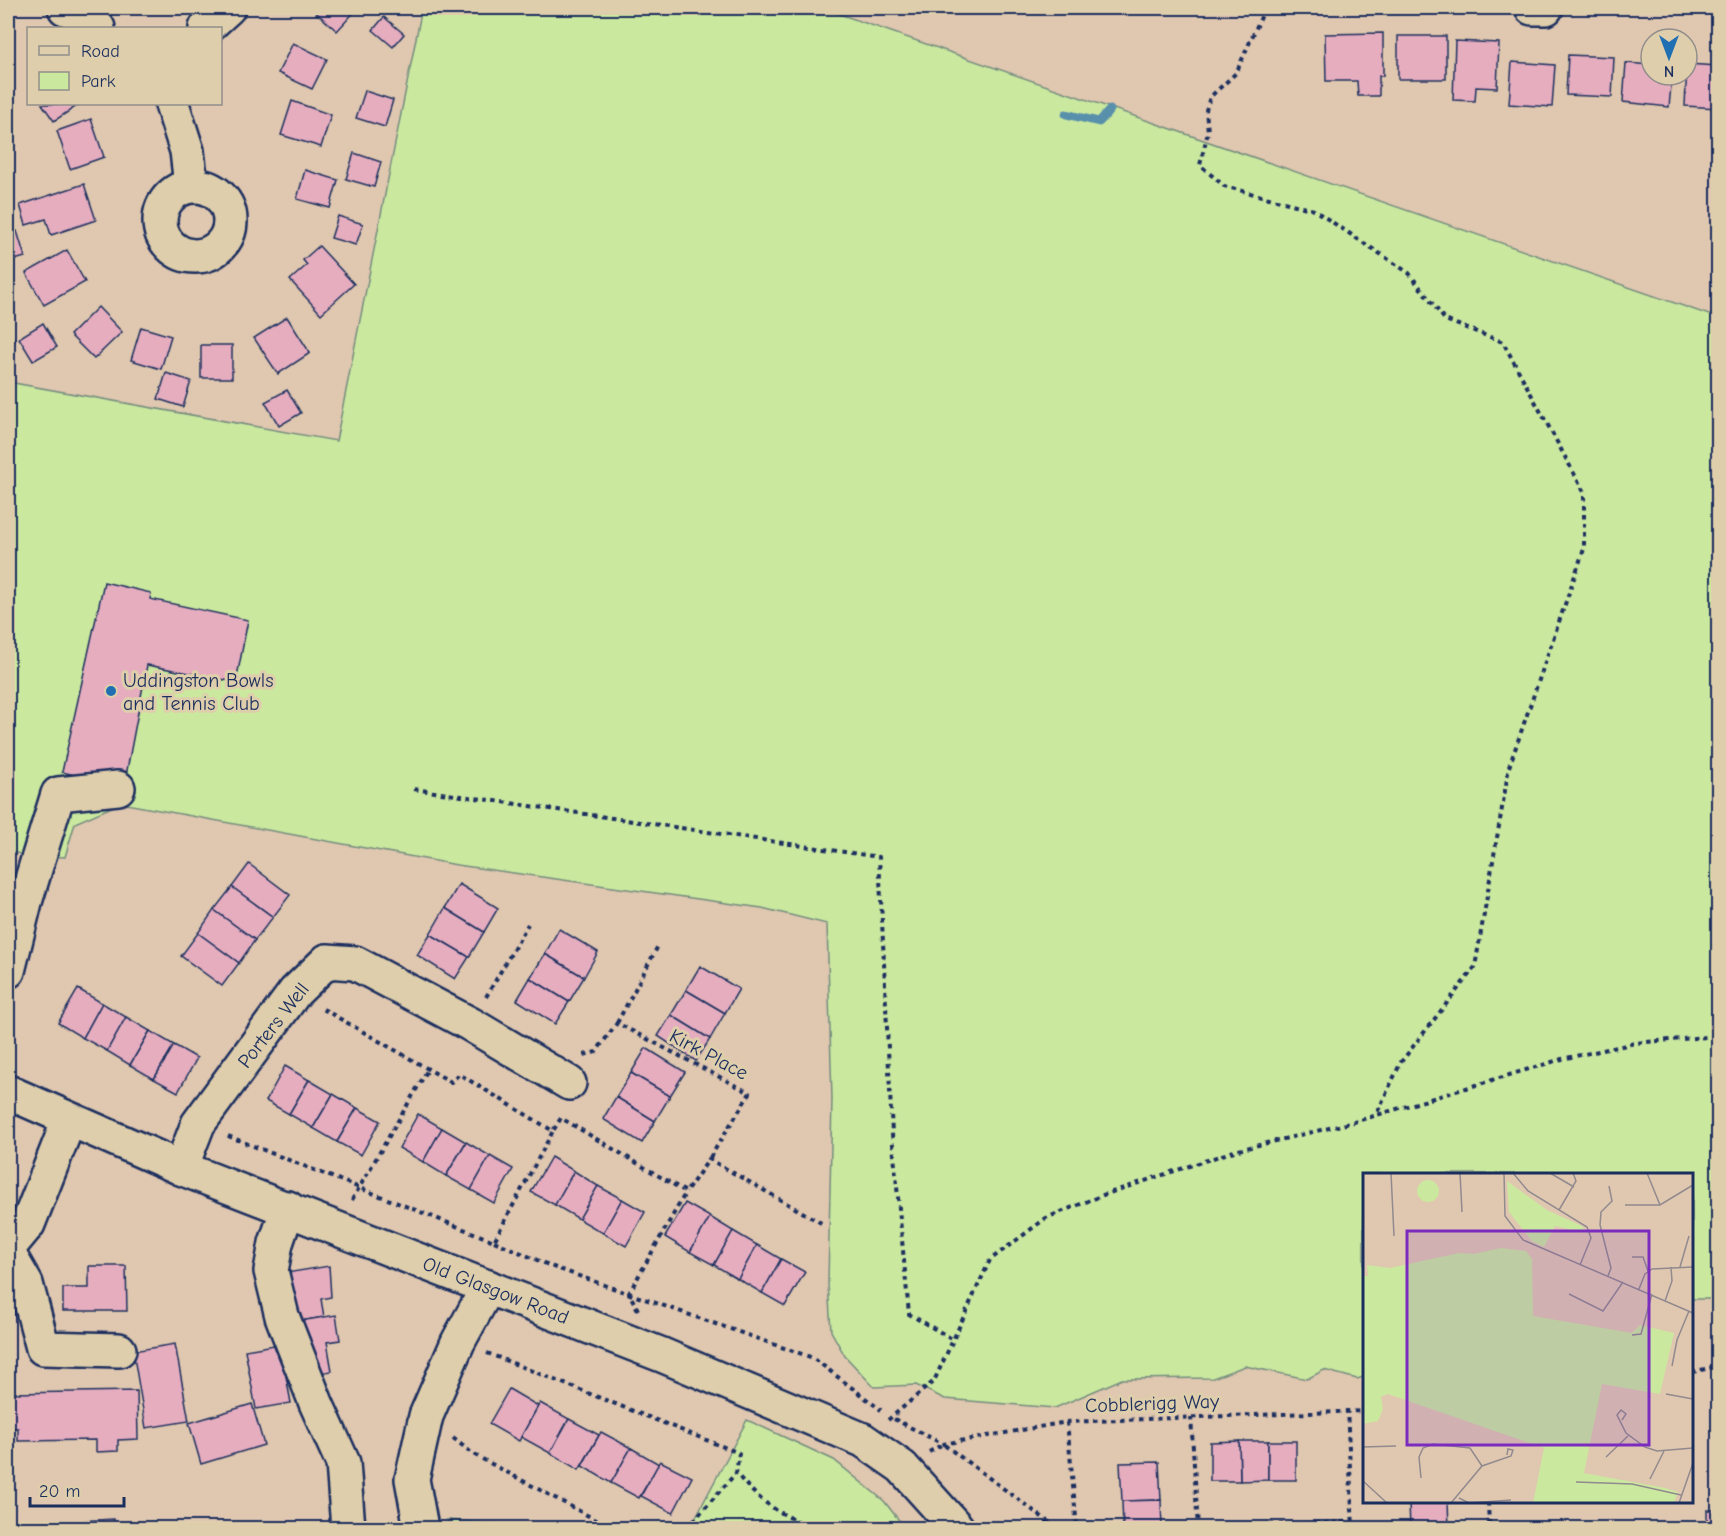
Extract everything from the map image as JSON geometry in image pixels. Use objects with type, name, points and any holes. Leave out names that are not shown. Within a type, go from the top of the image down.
[{"type":"street","points":[[65,8],[82,15],[97,27]]},
{"type":"street","points":[[207,27],[228,8]]},
{"type":"street","points":[[1532,8],[1540,10],[1546,8]]},
{"type":"street","points":[[172,105],[187,151],[191,185]]},
{"type":"street","points":[[8,971],[25,902],[58,794],[118,788]]},
{"type":"street","name":"Porters Well","points":[[181,1168],[198,1124],[295,992],[327,961],[355,963],[470,1024],[556,1075]]},
{"type":"street","name":"Old Glasgow Road","points":[[8,1092],[181,1168],[662,1355],[863,1440],[902,1467],[957,1528]]},
{"type":"street","points":[[8,1248],[28,1224],[69,1120]]},
{"type":"street","points":[[288,1208],[276,1243],[271,1271],[282,1316],[316,1403],[343,1463],[348,1528]]},
{"type":"street","points":[[8,1252],[26,1284],[43,1348],[119,1350]]},
{"type":"street","points":[[421,1528],[412,1479],[426,1416],[458,1342],[488,1287]]},
{"type":"path","points":[[1265,8],[1236,73],[1210,97],[1206,110],[1208,132],[1200,165],[1224,186],[1314,210],[1409,273],[1445,320],[1503,342],[1584,492],[1584,549],[1509,767],[1475,967],[1401,1062],[1376,1115]]},
{"type":"path","points":[[414,789],[879,857],[892,1134],[909,1314],[952,1339]]},
{"type":"path","points":[[470,1024],[528,924]]},
{"type":"path","points":[[556,1075],[596,1052],[617,1023],[659,944]]},
{"type":"path","points":[[295,992],[427,1071],[451,1082],[459,1074],[553,1131]]},
{"type":"path","name":"Kirk Place","points":[[617,1023],[750,1093],[709,1159]]},
{"type":"path","points":[[863,1440],[934,1381],[990,1260],[1046,1218],[1103,1195],[1234,1151],[1376,1115],[1562,1059],[1635,1043],[1719,1036]]},
{"type":"path","points":[[334,1227],[360,1189],[427,1071]]},
{"type":"path","points":[[494,1241],[561,1118],[686,1192]]},
{"type":"path","points":[[198,1124],[494,1241],[553,1267],[813,1358],[891,1418],[943,1444],[1058,1528]]},
{"type":"path","points":[[629,1293],[686,1192],[709,1159],[823,1224]]},
{"type":"path","points":[[629,1293],[662,1355]]},
{"type":"path","points":[[458,1342],[739,1453],[736,1473],[687,1528]]},
{"type":"path","points":[[1693,1372],[1719,1366]]},
{"type":"path","points":[[1347,1409],[1353,1528]]},
{"type":"path","name":"Cobblerigg Way","points":[[902,1467],[943,1444],[1067,1422],[1347,1409],[1363,1411]]},
{"type":"path","points":[[426,1416],[473,1454],[611,1528]]},
{"type":"path","points":[[1191,1417],[1198,1528],[1353,1522]]},
{"type":"path","points":[[1067,1422],[1077,1528]]},
{"type":"path","points":[[736,1473],[756,1498],[794,1520],[814,1528]]},
{"type":"path","points":[[1488,1503],[1489,1528]]},
{"type":"green space","points":[[422,8],[822,8],[1718,318],[1718,1299],[1693,1299],[1693,1173],[1363,1173],[1363,1377],[1357,1379],[1324,1370],[1307,1379],[1245,1366],[1213,1378],[1122,1379],[1055,1408],[945,1399],[916,1385],[874,1387],[845,1356],[831,1331],[828,1283],[832,1099],[827,924],[762,908],[457,865],[121,803],[75,823],[65,857],[24,855],[8,851],[8,382],[336,441]]},
{"type":"green space","points":[[747,1420],[834,1460],[884,1501],[905,1528],[690,1528]]},
{"type":"green space","points":[[447,1520],[520,1526],[530,1528],[452,1528]]},
{"type":"building","points":[[311,8],[358,8],[337,31]]},
{"type":"building","points":[[384,17],[404,34],[393,47],[373,30]]},
{"type":"building","points":[[1383,33],[1383,76],[1379,76],[1379,96],[1358,96],[1357,81],[1326,81],[1325,34]]},
{"type":"building","points":[[1398,36],[1446,36],[1446,79],[1398,79]]},
{"type":"building","points":[[1455,41],[1499,43],[1497,88],[1476,87],[1475,101],[1453,100]]},
{"type":"building","points":[[293,43],[327,59],[312,89],[278,73]]},
{"type":"building","points":[[1568,55],[1614,57],[1612,97],[1566,95]]},
{"type":"building","points":[[1512,62],[1555,65],[1552,107],[1509,104]]},
{"type":"building","points":[[1626,63],[1639,64],[1639,87],[1671,87],[1669,107],[1623,102]]},
{"type":"building","points":[[1699,65],[1718,66],[1718,108],[1685,106],[1686,87],[1699,87]]},
{"type":"building","points":[[365,91],[393,100],[385,127],[356,118]]},
{"type":"building","points":[[292,101],[331,115],[321,147],[281,135]]},
{"type":"building","points":[[43,105],[78,105],[54,121]]},
{"type":"building","points":[[91,119],[104,157],[70,169],[57,131]]},
{"type":"building","points":[[354,153],[381,162],[374,187],[346,179]]},
{"type":"building","points":[[305,170],[338,180],[330,208],[297,199]]},
{"type":"building","points":[[84,184],[96,220],[51,235],[46,219],[26,225],[20,205]]},
{"type":"building","points":[[338,216],[363,224],[356,245],[331,238]]},
{"type":"building","points":[[17,231],[25,257],[8,262],[8,233]]},
{"type":"building","points":[[319,246],[354,284],[321,314],[290,280],[307,265],[303,260]]},
{"type":"building","points":[[67,250],[85,282],[44,305],[26,273]]},
{"type":"building","points":[[98,307],[122,332],[94,359],[70,335]]},
{"type":"building","points":[[287,317],[310,353],[278,374],[254,338]]},
{"type":"building","points":[[43,323],[57,347],[33,361],[19,338]]},
{"type":"building","points":[[141,327],[171,336],[161,369],[131,360]]},
{"type":"building","points":[[8,329],[15,340],[8,345]]},
{"type":"building","points":[[201,345],[232,345],[232,378],[201,378]]},
{"type":"building","points":[[166,373],[191,381],[183,407],[158,399]]},
{"type":"building","points":[[287,390],[301,413],[279,426],[265,402]]},
{"type":"building","name":"Uddingston Bowls and Tennis Club","points":[[104,582],[151,593],[150,599],[248,620],[236,682],[147,665],[124,786],[62,772]]},
{"type":"building","points":[[249,864],[290,895],[273,917],[232,887]]},
{"type":"building","points":[[459,884],[498,908],[484,932],[445,908]]},
{"type":"building","points":[[232,887],[273,917],[255,940],[214,910]]},
{"type":"building","points":[[445,908],[484,932],[469,957],[430,934]]},
{"type":"building","points":[[214,910],[255,940],[239,963],[198,933]]},
{"type":"building","points":[[559,929],[598,952],[584,977],[545,954]]},
{"type":"building","points":[[198,933],[239,963],[222,986],[181,956]]},
{"type":"building","points":[[430,934],[469,957],[455,979],[417,955]]},
{"type":"building","points":[[545,954],[584,977],[569,1002],[530,978]]},
{"type":"building","points":[[700,966],[739,989],[725,1013],[686,990]]},
{"type":"building","points":[[530,978],[569,1002],[555,1024],[517,1000]]},
{"type":"building","points":[[78,989],[102,1003],[83,1038],[58,1023]]},
{"type":"building","points":[[686,990],[725,1013],[710,1039],[671,1015]]},
{"type":"building","points":[[102,1003],[126,1017],[107,1051],[83,1038]]},
{"type":"building","points":[[671,1015],[710,1039],[696,1061],[658,1036]]},
{"type":"building","points":[[126,1017],[150,1031],[130,1065],[107,1051]]},
{"type":"building","points":[[150,1031],[174,1045],[154,1079],[130,1065]]},
{"type":"building","points":[[174,1045],[197,1058],[178,1092],[154,1079]]},
{"type":"building","points":[[646,1048],[685,1072],[670,1096],[631,1073]]},
{"type":"building","points":[[285,1066],[309,1080],[289,1114],[266,1101]]},
{"type":"building","points":[[631,1073],[670,1096],[655,1121],[616,1097]]},
{"type":"building","points":[[309,1080],[333,1094],[313,1128],[289,1114]]},
{"type":"building","points":[[333,1094],[357,1108],[337,1142],[313,1128]]},
{"type":"building","points":[[616,1097],[655,1121],[642,1143],[603,1119]]},
{"type":"building","points":[[357,1108],[380,1121],[361,1155],[337,1142]]},
{"type":"building","points":[[418,1114],[442,1128],[423,1162],[399,1148]]},
{"type":"building","points":[[442,1128],[466,1142],[446,1176],[423,1162]]},
{"type":"building","points":[[466,1142],[490,1156],[471,1190],[446,1176]]},
{"type":"building","points":[[490,1156],[513,1169],[494,1203],[471,1190]]},
{"type":"building","points":[[551,1157],[574,1171],[555,1205],[531,1192]]},
{"type":"building","points":[[574,1171],[598,1186],[579,1219],[555,1205]]},
{"type":"building","points":[[598,1186],[622,1199],[603,1233],[579,1219]]},
{"type":"building","points":[[622,1199],[645,1212],[626,1246],[603,1233]]},
{"type":"building","points":[[685,1203],[710,1217],[690,1252],[665,1237]]},
{"type":"building","points":[[710,1217],[733,1231],[714,1265],[690,1252]]},
{"type":"building","points":[[733,1231],[757,1245],[738,1279],[714,1265]]},
{"type":"building","points":[[757,1245],[781,1259],[762,1293],[738,1279]]},
{"type":"building","points":[[781,1259],[805,1272],[785,1306],[762,1293]]},
{"type":"building","points":[[89,1266],[126,1266],[127,1311],[63,1311],[63,1288],[89,1288]]},
{"type":"building","points":[[329,1266],[331,1297],[321,1299],[324,1317],[294,1322],[286,1273]]},
{"type":"building","points":[[8,1297],[11,1393],[137,1391],[138,1439],[118,1440],[118,1451],[96,1452],[96,1440],[18,1441],[18,1428],[8,1428]]},
{"type":"building","points":[[336,1315],[340,1340],[327,1342],[332,1371],[308,1375],[294,1322]]},
{"type":"building","points":[[175,1344],[189,1421],[146,1428],[133,1351]]},
{"type":"building","points":[[280,1344],[291,1403],[256,1409],[245,1350]]},
{"type":"building","points":[[509,1389],[538,1406],[519,1441],[489,1424]]},
{"type":"building","points":[[540,1403],[569,1419],[550,1453],[521,1437]]},
{"type":"building","points":[[252,1404],[264,1445],[201,1464],[189,1423]]},
{"type":"building","points":[[569,1419],[599,1435],[579,1470],[550,1453]]},
{"type":"building","points":[[601,1432],[631,1448],[611,1483],[582,1466]]},
{"type":"building","points":[[1239,1441],[1268,1441],[1268,1480],[1240,1481]]},
{"type":"building","points":[[1239,1441],[1240,1481],[1210,1481],[1210,1442]]},
{"type":"building","points":[[1268,1441],[1296,1441],[1296,1480],[1268,1480]]},
{"type":"building","points":[[631,1448],[659,1464],[639,1498],[611,1483]]},
{"type":"building","points":[[660,1461],[692,1477],[673,1513],[641,1496]]},
{"type":"building","points":[[1159,1462],[1161,1500],[1122,1501],[1120,1463]]},
{"type":"building","points":[[1161,1500],[1162,1528],[1123,1528],[1122,1501]]},
{"type":"building","points":[[1409,1503],[1448,1503],[1449,1527],[1410,1528]]},
{"type":"building","points":[[1707,1510],[1718,1510],[1718,1528],[1707,1528]]},
{"type":"building","points":[[114,1519],[114,1528],[79,1528],[79,1521]]},
{"type":"waterway","points":[[1066,114],[1099,122],[1110,110]]},
{"type":"place","name":"Uddingston Bowls and Tennis Club","points":[[111,691]]}]
